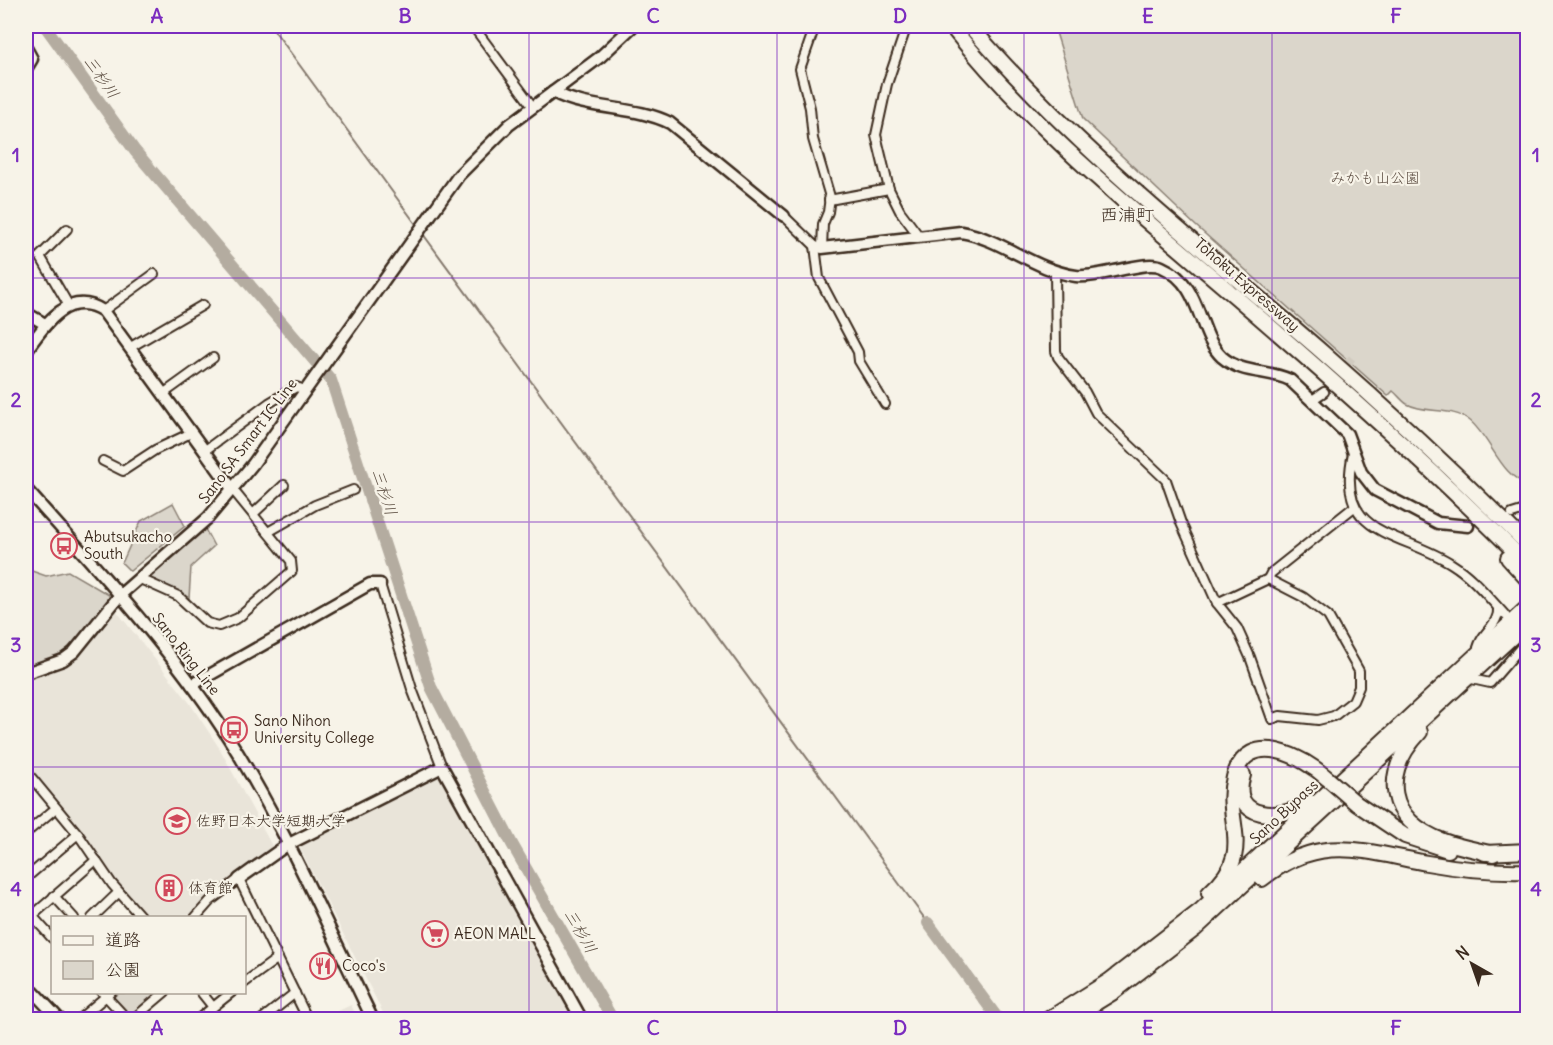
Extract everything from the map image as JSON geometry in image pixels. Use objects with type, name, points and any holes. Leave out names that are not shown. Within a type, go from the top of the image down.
[{"type":"highway","name":"Tohoku Expressway","points":[[951,26],[1017,99],[1086,166],[1392,434],[1527,565]]},
{"type":"highway","name":"Tohoku Expressway","points":[[970,26],[1027,89],[1096,155],[1368,392],[1527,544]]},
{"type":"highway","points":[[1392,434],[1435,485],[1527,580]]},
{"type":"highway","name":"Sano Bypass","points":[[1047,1020],[1109,981],[1201,910],[1527,607]]},
{"type":"highway","name":"Sano Bypass","points":[[1068,1020],[1124,984],[1209,917],[1527,622]]},
{"type":"highway","points":[[1456,688],[1402,754],[1396,767],[1395,791],[1403,810],[1430,834],[1445,842],[1493,854]]},
{"type":"highway","points":[[1325,781],[1294,762],[1270,757],[1251,764],[1240,783],[1246,804],[1258,813],[1273,816],[1296,810],[1317,796],[1395,724],[1422,706]]},
{"type":"highway","points":[[1109,981],[1131,957],[1213,889],[1228,870],[1236,843],[1232,785],[1237,770],[1246,758],[1261,751],[1280,750],[1306,761],[1354,807],[1399,841],[1481,869]]},
{"type":"highway","points":[[1354,807],[1420,842],[1455,852],[1493,854],[1527,851]]},
{"type":"highway","points":[[1209,917],[1281,865],[1323,849],[1356,848],[1427,863],[1527,871]]},
{"type":"street","points":[[473,26],[533,107],[613,46],[633,26]]},
{"type":"street","points":[[814,26],[800,69],[810,108],[813,139],[829,200],[819,247],[819,278],[858,352],[859,361],[885,404]]},
{"type":"street","points":[[903,26],[904,34],[887,84],[876,135],[889,189],[900,211],[918,235]]},
{"type":"street","points":[[26,48],[32,59],[26,69]]},
{"type":"street","points":[[553,92],[583,103],[656,116],[670,123],[819,247],[961,232],[978,235],[1055,272],[1079,276],[1141,267],[1163,267],[1175,276],[1191,295],[1199,308],[1209,338],[1222,357],[1248,372],[1279,375],[1290,380],[1347,434],[1353,453],[1367,481],[1384,496],[1438,524],[1468,526]]},
{"type":"street","name":"Sano SA Smart IC Line","points":[[26,673],[63,660],[74,652],[120,595],[200,525],[233,490],[426,218],[473,158],[533,107]]},
{"type":"street","points":[[829,200],[889,189]]},
{"type":"street","points":[[68,229],[40,256],[69,306]]},
{"type":"street","points":[[1055,272],[1058,357],[1085,392],[1096,413],[1166,480],[1181,523],[1217,603],[1237,627],[1272,719],[1280,716],[1318,720],[1334,716],[1353,701],[1359,687],[1359,672],[1328,616],[1303,597],[1268,579]]},
{"type":"street","points":[[103,311],[154,274]]},
{"type":"street","points":[[26,351],[45,324],[69,306],[90,304],[103,311],[233,490],[291,561],[292,571],[238,618],[219,626],[207,623],[178,596],[138,578]]},
{"type":"street","points":[[129,348],[203,305]]},
{"type":"street","points":[[26,313],[45,324]]},
{"type":"street","points":[[163,394],[213,358]]},
{"type":"street","points":[[204,451],[282,394],[296,387],[306,390]]},
{"type":"street","points":[[1312,400],[1324,392]]},
{"type":"street","points":[[103,460],[123,471],[155,450],[191,433]]},
{"type":"street","points":[[1353,453],[1349,484],[1354,507],[1361,518],[1387,536],[1450,562],[1466,573],[1505,615]]},
{"type":"street","points":[[253,514],[284,485]]},
{"type":"street","name":"Sano Ring Line","points":[[26,489],[120,595],[192,686],[241,760],[287,844],[374,1020]]},
{"type":"street","points":[[268,532],[315,505],[353,490]]},
{"type":"street","points":[[1217,603],[1268,579],[1271,573],[1354,507]]},
{"type":"street","points":[[1512,514],[1527,509]]},
{"type":"street","points":[[192,686],[370,584],[380,584],[412,689],[442,767],[582,1020]]},
{"type":"street","points":[[1477,655],[1478,643],[1494,622],[1498,608]]},
{"type":"street","points":[[1467,678],[1490,683],[1522,646],[1527,649]]},
{"type":"street","points":[[197,916],[210,901],[287,844],[442,767]]},
{"type":"street","points":[[26,771],[78,834],[119,892],[140,916]]},
{"type":"street","points":[[26,788],[34,781]]},
{"type":"street","points":[[26,833],[56,808]]},
{"type":"street","points":[[26,878],[78,834]]},
{"type":"street","points":[[32,916],[96,860]]},
{"type":"street","points":[[239,879],[308,1020]]},
{"type":"street","points":[[94,916],[119,892]]},
{"type":"street","points":[[54,896],[72,916]]},
{"type":"street","points":[[26,909],[51,937]]},
{"type":"street","points":[[246,981],[278,957]]},
{"type":"street","points":[[26,984],[60,1020]]},
{"type":"street","points":[[261,1020],[295,993]]},
{"type":"street","points":[[78,1020],[107,994],[130,1020],[164,994]]},
{"type":"street","points":[[202,994],[213,1007]]},
{"type":"street","points":[[197,1020],[231,994]]},
{"type":"shaded area","name":"佐野日本大学短期大学","points":[[115,609],[189,702],[220,749],[272,846],[202,901],[190,916],[147,916],[117,882],[81,830],[26,765],[26,679],[76,658]]},
{"type":"shaded area","name":"AEON MALL","points":[[435,774],[443,775],[573,1019],[386,1019],[300,848],[302,843]]},
{"type":"shaded area","points":[[351,1005],[358,1019],[338,1019],[334,1013]]},
{"type":"green space","name":"みかも山公園","points":[[1054,26],[1527,26],[1527,483],[1518,480],[1503,466],[1469,420],[1455,413],[1414,407],[1405,403],[1393,391],[1388,396],[1196,226],[1083,119]]},
{"type":"green space","points":[[173,503],[185,526],[130,571],[122,563],[141,521]]},
{"type":"green space","points":[[205,529],[214,546],[191,567],[189,598],[148,579]]},
{"type":"green space","points":[[26,569],[46,576],[68,571],[109,595],[109,605],[59,656],[26,668]]},
{"type":"green space","points":[[118,994],[159,994],[131,1016],[113,997]]},
{"type":"waterway","name":"三杉川","points":[[45,26],[135,151],[331,380],[431,687],[512,844],[613,1020]]},
{"type":"waterway","points":[[271,26],[418,227]]},
{"type":"waterway","points":[[423,234],[928,923]]},
{"type":"waterway","points":[[928,923],[999,1020]]},
{"type":"tunnel","points":[[1324,392],[1352,358]]},
{"type":"place","name":"Abutsukacho South","points":[[64,546]]},
{"type":"place","name":"Sano Nihon University College","points":[[234,730]]},
{"type":"place","name":"佐野日本大学短期大学","points":[[177,821]]},
{"type":"place","name":"体育館","points":[[169,888]]},
{"type":"place","name":"AEON MALL","points":[[435,934]]},
{"type":"place","name":"Coco's","points":[[323,966]]},
{"type":"district","name":"西浦町","points":[[1127,215]]}]
